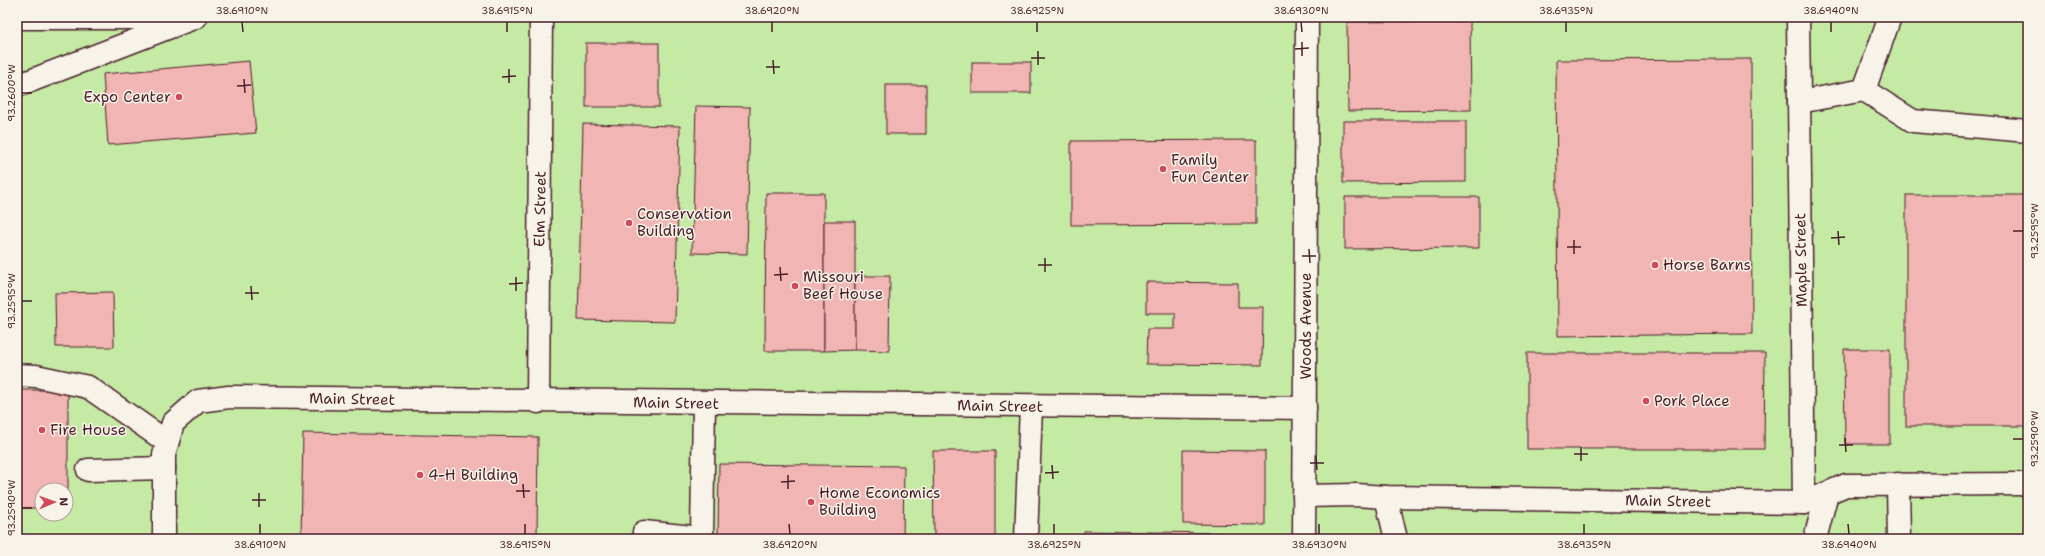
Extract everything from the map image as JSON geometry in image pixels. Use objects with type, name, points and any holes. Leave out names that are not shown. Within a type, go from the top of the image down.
[{"type":"street","points":[[17,86],[196,17]]},
{"type":"street","points":[[17,18],[205,17]]},
{"type":"street","name":"Elm Street","points":[[538,402],[541,17]]},
{"type":"street","name":"Woods Avenue","points":[[1304,539],[1307,17]]},
{"type":"street","name":"Maple Street","points":[[1798,17],[1804,504]]},
{"type":"street","points":[[1864,90],[1890,17]]},
{"type":"street","points":[[1799,102],[1864,90],[1913,121],[2028,130]]},
{"type":"street","points":[[17,376],[36,376],[88,387],[167,442]]},
{"type":"street","name":"Main Street","points":[[164,539],[164,455],[172,423],[198,401],[229,397],[538,402],[1305,408]]},
{"type":"street","points":[[644,532],[702,538],[704,403]]},
{"type":"street","points":[[1026,539],[1031,406]]},
{"type":"street","points":[[88,470],[164,468]]},
{"type":"street","points":[[1898,484],[1899,539]]},
{"type":"street","name":"Main Street","points":[[1304,496],[1356,495],[1386,497],[1804,504],[1846,485],[2028,484]]},
{"type":"street","points":[[1815,539],[1827,493]]},
{"type":"street","points":[[1386,497],[1396,539]]},
{"type":"green space","points":[[17,17],[2028,17],[2028,539],[17,539]]},
{"type":"building","points":[[1470,21],[1471,110],[1348,111],[1347,22]]},
{"type":"building","points":[[586,43],[659,43],[659,107],[586,107]]},
{"type":"building","name":"Horse Barns","points":[[1751,59],[1752,334],[1558,336],[1556,60]]},
{"type":"building","name":"Expo Center","points":[[249,61],[256,133],[108,145],[103,74]]},
{"type":"building","points":[[972,62],[1031,62],[1031,93],[972,93]]},
{"type":"building","points":[[886,85],[926,85],[926,134],[886,134]]},
{"type":"building","points":[[696,106],[750,107],[747,254],[692,253]]},
{"type":"building","points":[[1343,121],[1466,121],[1466,182],[1343,183]]},
{"type":"building","name":"Conservation Building","points":[[583,124],[680,126],[675,322],[578,320]]},
{"type":"building","name":"Family Fun Center","points":[[1256,140],[1256,224],[1071,225],[1071,141]]},
{"type":"building","name":"Missouri Beef House","points":[[766,193],[824,193],[824,351],[765,351]]},
{"type":"building","points":[[1906,195],[2028,195],[2028,426],[1906,426]]},
{"type":"building","points":[[1345,197],[1479,197],[1479,248],[1345,249]]},
{"type":"building","points":[[824,221],[855,221],[855,350],[824,351]]},
{"type":"building","points":[[855,276],[890,276],[889,351],[855,350]]},
{"type":"building","points":[[1146,282],[1238,283],[1238,307],[1263,307],[1262,365],[1146,364],[1147,329],[1175,329],[1175,313],[1146,313]]},
{"type":"building","points":[[113,292],[114,347],[56,347],[55,293]]},
{"type":"building","points":[[1844,349],[1890,349],[1890,444],[1845,444]]},
{"type":"building","name":"Pork Place","points":[[1527,353],[1765,353],[1764,449],[1527,449]]},
{"type":"building","name":"Fire House","points":[[17,390],[68,390],[68,482],[34,482],[34,508],[17,508]]},
{"type":"building","name":"4-H Building","points":[[303,433],[538,437],[537,539],[301,539]]},
{"type":"building","points":[[1183,450],[1265,451],[1265,525],[1183,524]]},
{"type":"building","points":[[933,451],[995,451],[995,539],[934,539]]},
{"type":"building","name":"Home Economics Building","points":[[719,464],[904,466],[903,539],[718,539]]},
{"type":"building","points":[[1084,531],[1219,533],[1219,539],[1084,539]]},
{"type":"place","name":"Expo Center","points":[[179,97]]},
{"type":"place","name":"Family Fun Center","points":[[1163,169]]},
{"type":"place","name":"Conservation Building","points":[[629,223]]},
{"type":"place","name":"Horse Barns","points":[[1655,265]]},
{"type":"place","name":"Missouri Beef House","points":[[795,286]]},
{"type":"place","name":"Pork Place","points":[[1646,401]]},
{"type":"place","name":"Fire House","points":[[42,430]]},
{"type":"place","name":"4-H Building","points":[[420,475]]},
{"type":"place","name":"Home Economics Building","points":[[811,502]]}]
